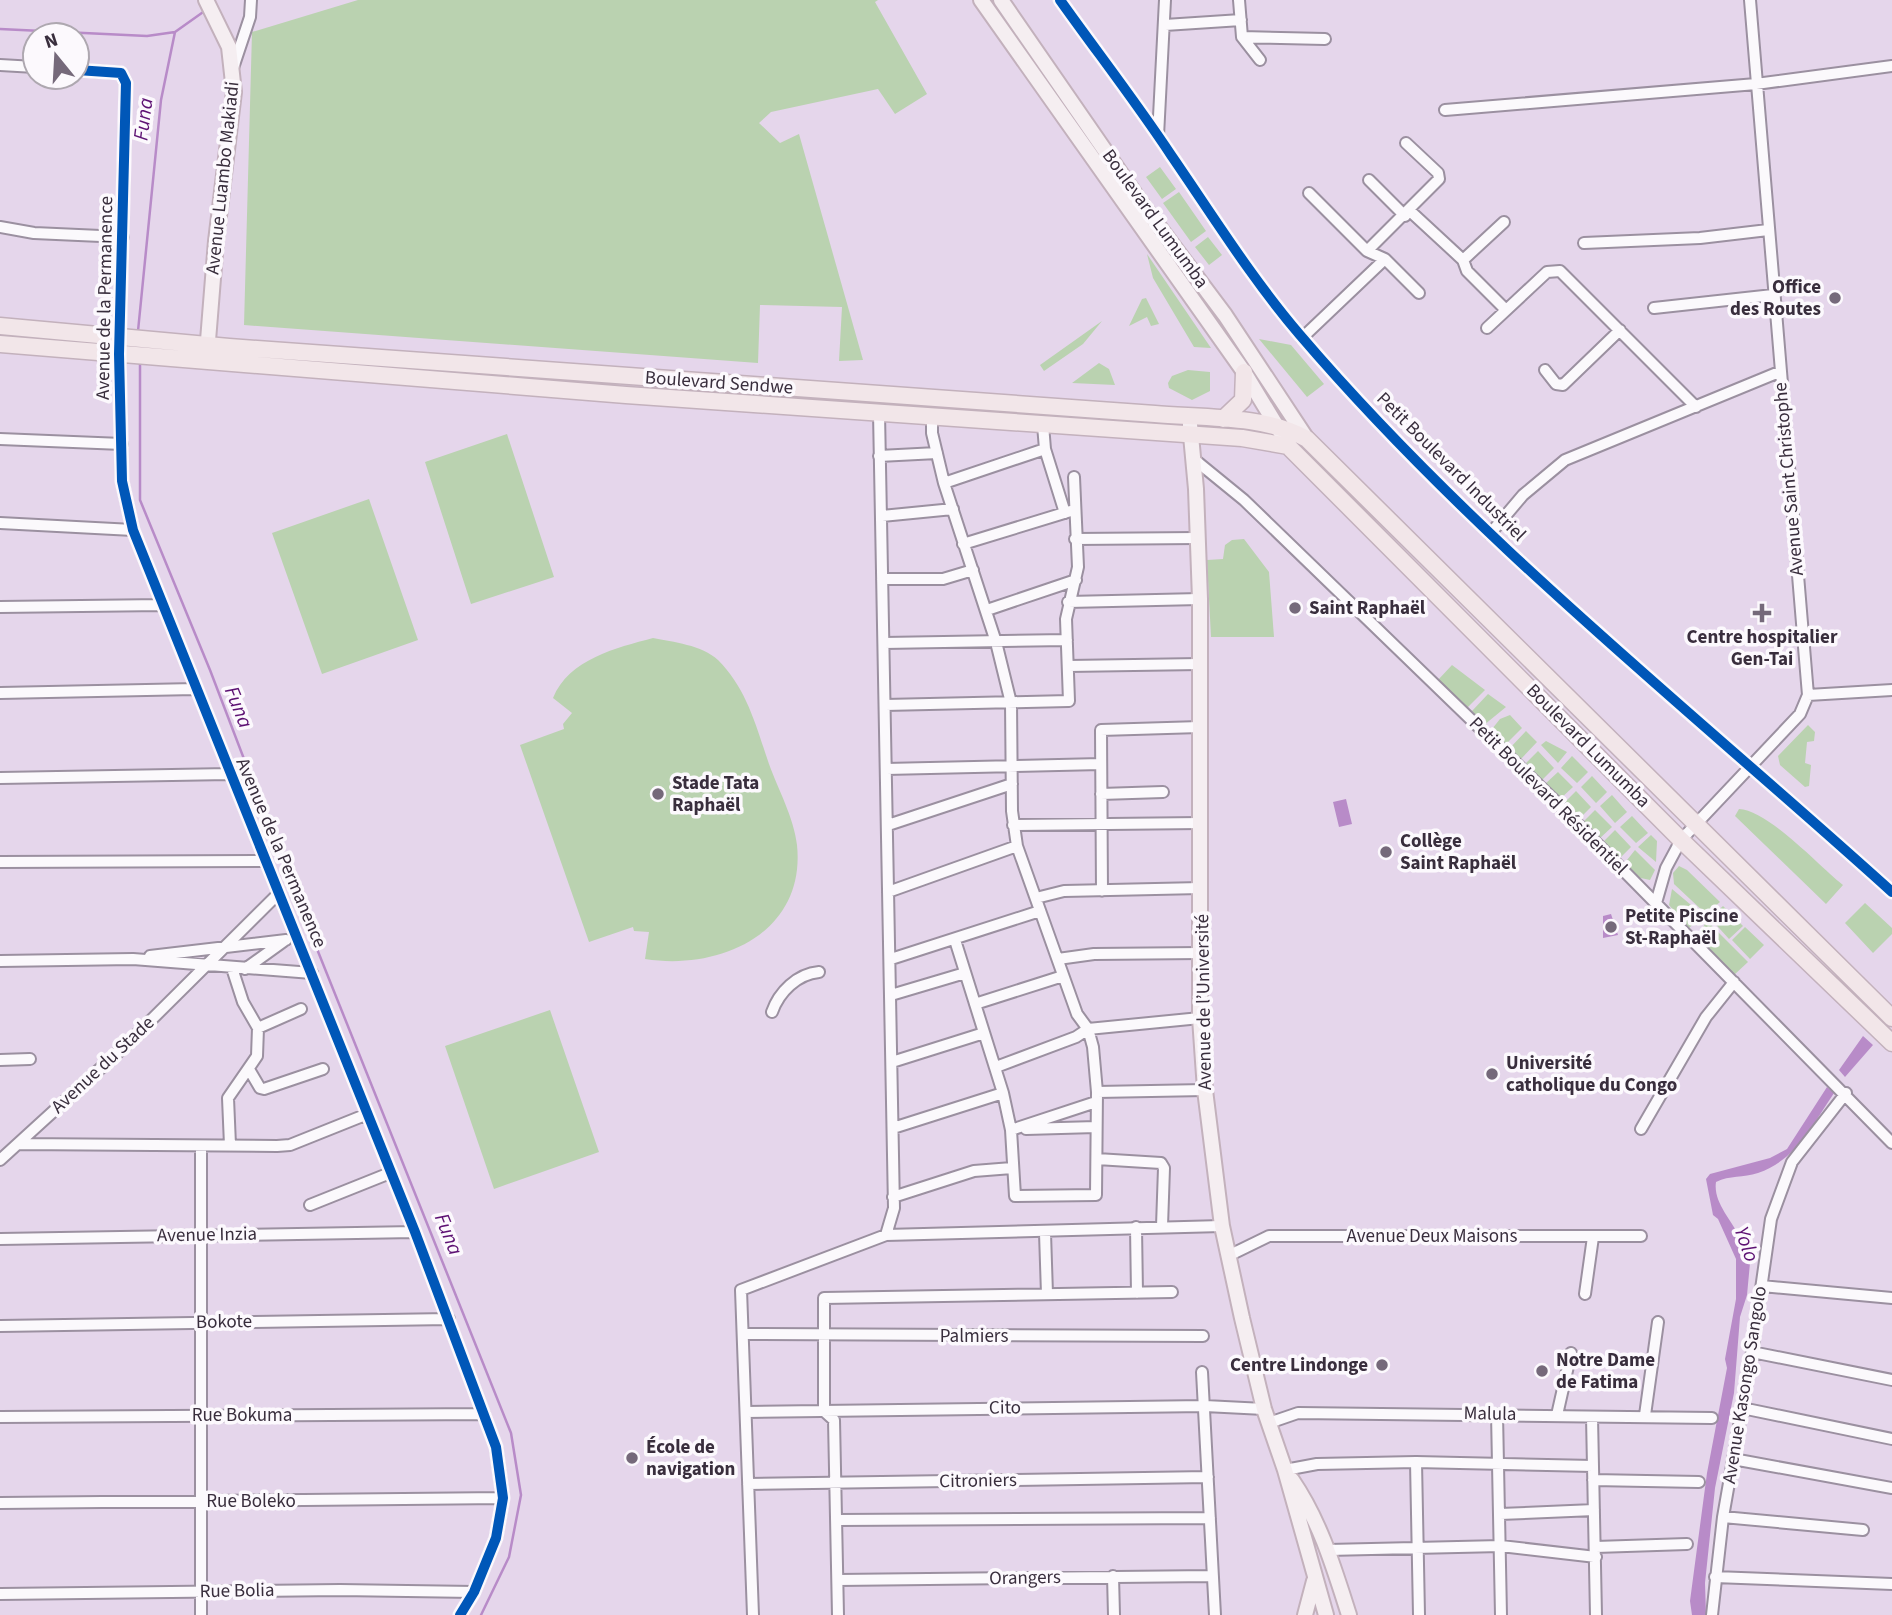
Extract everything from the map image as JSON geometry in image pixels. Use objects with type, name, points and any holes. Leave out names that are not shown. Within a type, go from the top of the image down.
[{"type":"highway","points":[[0,326],[126,337],[160,349]]},
{"type":"highway","points":[[0,344],[124,355],[160,349]]},
{"type":"highway","name":"Boulevard Sendwe","points":[[160,349],[208,345],[1189,416],[1278,427]]},
{"type":"highway","name":"Boulevard Sendwe","points":[[160,349],[206,362],[1242,438],[1288,446]]},
{"type":"highway","points":[[1223,419],[1243,400],[1244,372]]},
{"type":"highway","name":"Boulevard Lumumba","points":[[1278,427],[1307,439],[1892,1018]]},
{"type":"highway","name":"Boulevard Lumumba","points":[[1288,446],[1681,840],[1891,1042]]},
{"type":"main road","name":"Avenue Luambo Makiadi","points":[[206,0],[221,28],[233,68],[234,92],[216,242],[206,362]]},
{"type":"main road","name":"Boulevard Lumumba","points":[[981,0],[1244,372],[1288,446]]},
{"type":"main road","name":"Boulevard Lumumba","points":[[1002,0],[1144,207],[1233,326],[1307,439]]},
{"type":"main road","name":"Avenue de l’Université","points":[[1189,416],[1195,460],[1200,599],[1200,1018],[1215,1226],[1228,1256],[1266,1416],[1285,1470],[1326,1615]]},
{"type":"main road","points":[[1285,1470],[1310,1509],[1328,1550],[1349,1615]]},
{"type":"main road","points":[[1305,1615],[1312,1600],[1315,1576]]},
{"type":"street","points":[[233,68],[250,17],[251,0]]},
{"type":"street","name":"Petit Boulevard Industriel","points":[[1060,0],[1158,136],[1261,288],[1302,338],[1425,471],[1612,646],[1753,766],[1892,892]]},
{"type":"street","points":[[1158,136],[1165,0]]},
{"type":"street","points":[[1239,0],[1242,37],[1260,60]]},
{"type":"street","name":"Avenue Saint Christophe","points":[[1750,0],[1808,695]]},
{"type":"street","points":[[1165,25],[1241,20]]},
{"type":"street","points":[[1242,37],[1325,39]]},
{"type":"street","points":[[0,65],[21,66]]},
{"type":"street","points":[[1445,110],[1756,84],[1892,66]]},
{"type":"street","name":"Avenue de la Permanence","points":[[91,71],[121,73],[124,77],[123,237],[126,337],[121,444],[122,481],[133,530],[195,690],[279,893],[291,937],[312,973],[365,1115],[449,1318],[496,1447],[503,1497],[496,1538],[474,1592],[460,1615]]},
{"type":"street","points":[[1367,251],[1407,213],[1439,176],[1406,143]]},
{"type":"street","points":[[1369,180],[1463,260],[1467,271],[1506,310]]},
{"type":"street","points":[[1309,193],[1367,251],[1385,260],[1419,293]]},
{"type":"street","points":[[1463,260],[1504,222]]},
{"type":"street","points":[[0,227],[34,233],[123,237]]},
{"type":"street","points":[[1584,243],[1700,238],[1768,230]]},
{"type":"street","points":[[1302,338],[1385,260]]},
{"type":"street","points":[[1487,328],[1547,272],[1560,271],[1696,407]]},
{"type":"street","points":[[1654,308],[1773,295]]},
{"type":"street","points":[[1545,370],[1556,384],[1563,385],[1620,330]]},
{"type":"street","points":[[1490,534],[1523,495],[1565,460],[1779,372]]},
{"type":"street","points":[[879,413],[893,1128],[893,1197],[886,1235]]},
{"type":"street","points":[[932,417],[944,483],[996,642],[1011,703],[1013,825],[1017,846],[1077,1014],[1088,1029],[1096,1097],[1098,1192],[1089,1197],[1018,1198],[1013,1193],[1011,1130],[1003,1093],[955,940]]},
{"type":"street","points":[[885,705],[1069,701],[1068,602],[1076,580],[1075,539],[1069,511],[1045,449],[1043,425]]},
{"type":"street","points":[[0,439],[121,444]]},
{"type":"street","points":[[944,483],[1045,449]]},
{"type":"street","points":[[879,456],[937,453]]},
{"type":"street","name":"Petit Boulevard Résidentiel","points":[[1195,460],[1244,500],[1544,790],[1892,1143]]},
{"type":"street","points":[[1069,511],[1074,477]]},
{"type":"street","points":[[882,516],[953,509]]},
{"type":"street","points":[[964,544],[1069,511]]},
{"type":"street","points":[[0,523],[133,530]]},
{"type":"street","points":[[1075,539],[1198,538]]},
{"type":"street","points":[[882,579],[943,579],[973,570]]},
{"type":"street","points":[[986,610],[1076,580]]},
{"type":"street","points":[[1068,602],[1200,599]]},
{"type":"street","points":[[0,607],[162,605]]},
{"type":"street","points":[[884,643],[1067,640]]},
{"type":"street","points":[[1068,666],[1200,664]]},
{"type":"street","points":[[0,693],[195,690]]},
{"type":"street","points":[[1656,903],[1666,868],[1681,840],[1800,714],[1808,695],[1892,690]]},
{"type":"street","points":[[1102,891],[1101,730],[1200,727]]},
{"type":"street","points":[[886,769],[1101,764]]},
{"type":"street","points":[[0,778],[229,774]]},
{"type":"street","points":[[888,825],[1012,784]]},
{"type":"street","points":[[1101,794],[1163,792]]},
{"type":"street","points":[[1013,825],[1201,823]]},
{"type":"street","points":[[888,892],[1017,846]]},
{"type":"street","points":[[0,862],[265,861]]},
{"type":"street","points":[[1036,898],[1064,891],[1201,888]]},
{"type":"street","name":"Avenue du Stade","points":[[0,1160],[133,1039],[222,946],[279,893]]},
{"type":"street","points":[[891,959],[1040,911]]},
{"type":"street","points":[[133,959],[291,937]]},
{"type":"street","points":[[245,969],[291,937]]},
{"type":"street","points":[[1058,960],[1094,954],[1201,953]]},
{"type":"street","points":[[0,961],[133,959],[312,973]]},
{"type":"street","points":[[230,1145],[228,1098],[231,1090],[250,1071],[259,1050],[258,1028],[243,1002],[232,968]]},
{"type":"street","points":[[772,1012],[778,995],[807,973],[819,972]]},
{"type":"street","points":[[891,995],[965,973]]},
{"type":"street","points":[[975,1004],[1063,976]]},
{"type":"street","points":[[1641,1129],[1706,1017],[1734,982]]},
{"type":"street","points":[[258,1028],[302,1009]]},
{"type":"street","points":[[996,1067],[1076,1037],[1088,1029],[1200,1018]]},
{"type":"street","points":[[892,1062],[984,1033]]},
{"type":"street","points":[[0,1060],[30,1059]]},
{"type":"street","points":[[250,1071],[260,1088],[264,1089],[323,1069]]},
{"type":"street","points":[[1011,1130],[1096,1097],[1205,1090]]},
{"type":"street","name":"Avenue Kasongo Sangolo","points":[[1712,1615],[1723,1517],[1752,1352],[1771,1219],[1783,1180],[1801,1147],[1843,1091]]},
{"type":"street","points":[[893,1128],[1003,1093]]},
{"type":"street","points":[[18,1144],[290,1144],[365,1115]]},
{"type":"street","points":[[1011,1130],[1096,1127]]},
{"type":"street","points":[[201,1146],[201,1615]]},
{"type":"street","points":[[1097,1159],[1161,1163],[1164,1168],[1162,1226]]},
{"type":"street","points":[[893,1197],[974,1171],[1012,1168]]},
{"type":"street","points":[[310,1205],[390,1173]]},
{"type":"street","points":[[753,1615],[745,1334],[741,1290],[886,1235],[1045,1233],[1136,1227],[1215,1226]]},
{"type":"street","points":[[1136,1227],[1137,1293]]},
{"type":"street","name":"Avenue Inzia","points":[[0,1239],[415,1233]]},
{"type":"street","points":[[1045,1233],[1046,1294]]},
{"type":"street","name":"Avenue Deux Maisons","points":[[1228,1256],[1269,1236],[1641,1236]]},
{"type":"street","points":[[1585,1294],[1593,1237]]},
{"type":"street","points":[[1762,1286],[1892,1298]]},
{"type":"street","points":[[838,1615],[834,1419],[824,1411],[824,1297],[1172,1292]]},
{"type":"street","name":"Bokote","points":[[0,1326],[449,1318]]},
{"type":"street","points":[[1645,1415],[1658,1322]]},
{"type":"street","name":"Palmiers","points":[[745,1334],[1203,1336]]},
{"type":"street","points":[[1752,1352],[1892,1380]]},
{"type":"street","points":[[1558,1415],[1571,1353]]},
{"type":"street","points":[[1202,1372],[1215,1615]]},
{"type":"street","name":"Cito","points":[[746,1412],[1205,1406],[1266,1416]]},
{"type":"street","points":[[1742,1408],[1892,1438]]},
{"type":"street","name":"Rue Bokuma","points":[[0,1417],[484,1413]]},
{"type":"street","name":"Malula","points":[[1266,1416],[1298,1413],[1592,1417],[1645,1415],[1712,1418]]},
{"type":"street","points":[[1497,1414],[1502,1615]]},
{"type":"street","points":[[1592,1417],[1596,1615]]},
{"type":"street","points":[[1733,1459],[1892,1488]]},
{"type":"street","points":[[1416,1462],[1420,1549],[1419,1615]]},
{"type":"street","points":[[1285,1470],[1317,1464],[1416,1462],[1593,1466]]},
{"type":"street","name":"Citroniers","points":[[748,1484],[1208,1477]]},
{"type":"street","points":[[1593,1480],[1699,1482]]},
{"type":"street","name":"Rue Boleko","points":[[0,1503],[503,1497]]},
{"type":"street","points":[[1500,1514],[1594,1510]]},
{"type":"street","points":[[1723,1517],[1863,1530]]},
{"type":"street","points":[[837,1520],[1210,1518]]},
{"type":"street","points":[[1328,1550],[1501,1546],[1596,1552],[1687,1544]]},
{"type":"street","points":[[1112,1576],[1114,1615]]},
{"type":"street","name":"Orangers","points":[[838,1580],[1213,1576]]},
{"type":"street","points":[[1716,1577],[1892,1584]]},
{"type":"street","name":"Rue Bolia","points":[[0,1594],[201,1591],[474,1592]]},
{"type":"green space","points":[[358,0],[878,0],[875,2],[927,94],[895,114],[878,89],[771,112],[759,123],[780,143],[799,134],[863,360],[839,361],[842,307],[760,305],[758,363],[244,325],[252,32]]},
{"type":"green space","points":[[1160,167],[1176,189],[1162,199],[1146,177]]},
{"type":"green space","points":[[1179,192],[1206,231],[1191,242],[1163,203]]},
{"type":"green space","points":[[1208,237],[1222,255],[1209,265],[1195,247]]},
{"type":"green space","points":[[1147,254],[1211,348],[1194,347],[1153,278]]},
{"type":"green space","points":[[1146,298],[1159,324],[1151,326],[1147,317],[1129,326],[1142,299]]},
{"type":"green space","points":[[1102,321],[1083,344],[1044,371],[1040,365]]},
{"type":"green space","points":[[1259,339],[1291,345],[1324,384],[1307,397]]},
{"type":"green space","points":[[1099,363],[1109,369],[1115,385],[1072,383]]},
{"type":"green space","points":[[1188,370],[1210,372],[1210,391],[1192,400],[1169,388],[1168,383],[1172,376]]},
{"type":"green space","points":[[507,434],[554,577],[471,604],[425,462]]},
{"type":"green space","points":[[369,499],[418,640],[322,674],[272,533]]},
{"type":"green space","points":[[1244,539],[1269,572],[1274,637],[1211,637],[1207,560],[1223,559],[1225,545],[1232,540]]},
{"type":"green space","name":"Stade Tata Raphaël","points":[[653,638],[704,651],[728,671],[755,722],[789,814],[797,845],[796,876],[788,902],[773,923],[752,940],[702,959],[645,959],[649,932],[634,931],[633,927],[589,942],[520,745],[564,729],[563,724],[572,713],[553,698],[570,674],[595,657]]},
{"type":"green space","points":[[1452,665],[1485,690],[1467,708],[1438,680]]},
{"type":"green space","points":[[1488,694],[1506,707],[1484,725],[1472,711]]},
{"type":"green space","points":[[1510,715],[1522,728],[1506,744],[1492,729],[1500,719]]},
{"type":"green space","points":[[1808,725],[1815,732],[1814,741],[1807,742],[1805,763],[1811,765],[1809,786],[1805,787],[1780,765],[1778,756]]},
{"type":"green space","points":[[1526,731],[1537,742],[1520,760],[1509,749]]},
{"type":"green space","points":[[1546,741],[1567,752],[1558,763],[1541,745]]},
{"type":"green space","points":[[1538,751],[1554,768],[1542,780],[1526,763]]},
{"type":"green space","points":[[1572,756],[1588,772],[1577,783],[1561,768]]},
{"type":"green space","points":[[1558,772],[1573,787],[1560,799],[1545,784]]},
{"type":"green space","points":[[1592,776],[1607,792],[1596,803],[1581,787]]},
{"type":"green space","points":[[1576,791],[1591,807],[1579,819],[1564,803]]},
{"type":"green space","points":[[1612,795],[1627,812],[1615,823],[1600,806]]},
{"type":"green space","points":[[1739,809],[1751,812],[1778,828],[1843,885],[1826,904],[1735,816]]},
{"type":"green space","points":[[1595,810],[1612,827],[1599,839],[1583,822]]},
{"type":"green space","points":[[1632,816],[1648,833],[1636,843],[1620,827]]},
{"type":"green space","points":[[1615,830],[1631,847],[1619,859],[1603,842]]},
{"type":"green space","points":[[1651,835],[1657,841],[1656,862],[1638,847]]},
{"type":"green space","points":[[1635,850],[1655,870],[1650,880],[1636,877],[1623,865]]},
{"type":"green space","points":[[1679,866],[1687,870],[1720,902],[1706,914],[1674,884],[1673,873]]},
{"type":"green space","points":[[1672,889],[1703,915],[1689,928],[1669,905]]},
{"type":"green space","points":[[1865,903],[1892,928],[1892,934],[1873,953],[1845,923]]},
{"type":"green space","points":[[1723,906],[1743,926],[1729,939],[1710,918]]},
{"type":"green space","points":[[1707,921],[1748,962],[1734,975],[1697,936]]},
{"type":"green space","points":[[1745,927],[1764,945],[1750,959],[1732,940]]},
{"type":"green space","points":[[550,1010],[599,1152],[494,1189],[445,1046]]},
{"type":"shaded area","points":[[1346,799],[1352,824],[1339,827],[1333,802]]},
{"type":"shaded area","name":"Petite Piscine St-Raphaël","points":[[1611,914],[1618,935],[1603,938],[1603,916]]},
{"type":"shaded area","points":[[1863,1036],[1873,1045],[1845,1077],[1839,1070]]},
{"type":"shaded area","points":[[1827,1087],[1834,1093],[1793,1151],[1772,1167],[1758,1173],[1716,1182],[1717,1196],[1739,1236],[1735,1239],[1750,1263],[1747,1295],[1740,1317],[1734,1393],[1715,1488],[1705,1583],[1706,1615],[1692,1615],[1690,1601],[1707,1473],[1727,1368],[1725,1359],[1736,1299],[1736,1259],[1718,1219],[1713,1215],[1706,1179],[1710,1174],[1770,1158],[1787,1149]]},
{"type":"waterway","name":"Funa","points":[[138,331],[161,100],[175,32],[206,10]]},
{"type":"waterway","points":[[0,29],[147,36],[175,32]]},
{"type":"waterway","name":"Funa","points":[[140,362],[140,500],[210,670],[309,929],[511,1433],[521,1495],[509,1557],[481,1615]]},
{"type":"cycle path","points":[[1060,0],[1266,292],[1300,335],[1368,411],[1439,484],[1587,623],[1892,892]]},
{"type":"cycle path","points":[[91,71],[121,73],[126,83],[119,354],[122,481],[133,530],[415,1232],[496,1447],[503,1498],[496,1538],[474,1592],[460,1615]]},
{"type":"place","name":"Office des Routes","points":[[1835,298]]},
{"type":"place","name":"Saint Raphaël","points":[[1295,608]]},
{"type":"place","name":"Centre hospitalier Gen-Tai","points":[[1762,613]]},
{"type":"place","name":"Stade Tata Raphaël","points":[[658,794]]},
{"type":"place","name":"Collège Saint Raphaël","points":[[1386,852]]},
{"type":"place","name":"Petite Piscine St-Raphaël","points":[[1611,927]]},
{"type":"place","name":"Université catholique du Congo","points":[[1492,1074]]},
{"type":"place","name":"Centre Lindonge","points":[[1382,1365]]},
{"type":"place","name":"Notre Dame de Fatima","points":[[1542,1371]]},
{"type":"place","name":"École de navigation","points":[[632,1458]]},
{"type":"water label","name":"Yolo","points":[[1747,1244]]}]
